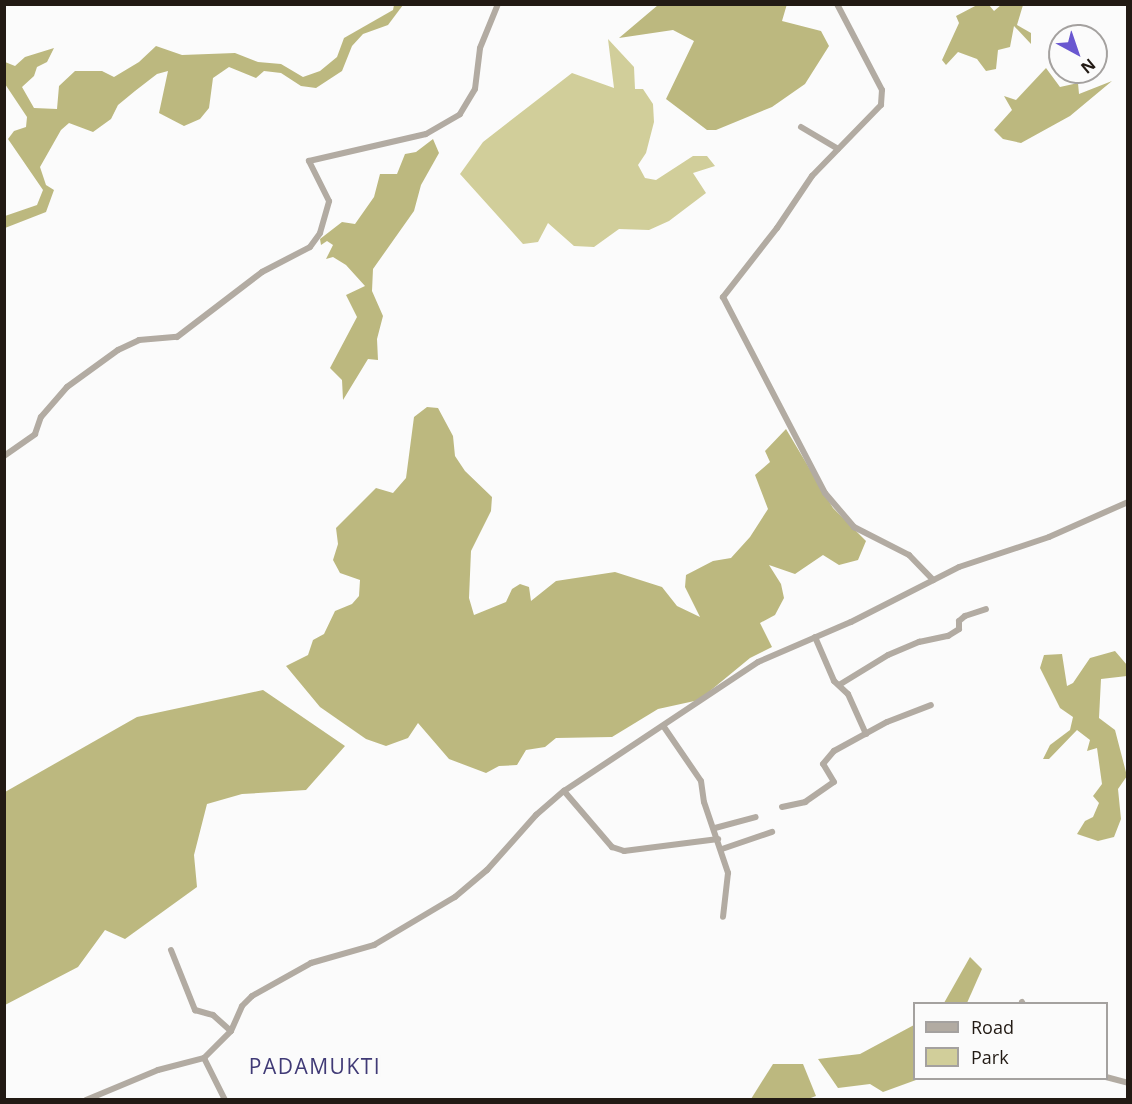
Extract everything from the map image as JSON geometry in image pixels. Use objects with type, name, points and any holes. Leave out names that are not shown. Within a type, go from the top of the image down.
[{"type":"street","points":[[4,456],[35,434],[40,417],[67,387],[118,350],[139,340],[177,337],[262,272],[310,247],[320,233],[329,201],[309,161],[426,134],[460,114],[475,89],[480,48],[498,4]]},
{"type":"street","points":[[837,4],[883,97],[881,105],[812,176],[777,228],[723,297],[825,493],[854,527],[909,555],[933,580]]},
{"type":"street","points":[[801,127],[838,149]]},
{"type":"street","points":[[86,1100],[158,1070],[204,1058],[231,1031],[242,1006],[252,996],[317,960],[374,945],[455,897],[487,870],[536,815],[564,791],[664,727],[758,662],[959,567],[1049,537],[1128,502]]},
{"type":"street","points":[[839,685],[886,655],[919,642],[948,636],[959,629],[959,622],[966,616],[986,609]]},
{"type":"street","points":[[815,637],[839,685],[848,694],[866,734]]},
{"type":"street","points":[[782,807],[805,802],[834,782],[824,762],[832,752],[931,705]]},
{"type":"street","points":[[664,727],[701,781],[706,810],[715,828],[728,875],[723,917]]},
{"type":"street","points":[[564,791],[612,847],[624,851],[718,839]]},
{"type":"street","points":[[715,828],[756,817]]},
{"type":"street","points":[[722,849],[772,832]]},
{"type":"street","points":[[171,950],[195,1010],[213,1015],[231,1031]]},
{"type":"street","points":[[204,1058],[225,1100]]},
{"type":"street","points":[[1108,1077],[1128,1083]]},
{"type":"green space","points":[[608,39],[634,67],[635,89],[643,89],[653,104],[654,122],[646,153],[638,165],[645,178],[656,180],[693,156],[707,156],[715,166],[693,173],[706,193],[669,221],[649,230],[619,229],[594,247],[574,246],[548,223],[538,242],[523,244],[460,174],[483,142],[572,73],[614,88]]},
{"type":"shaded area","points":[[787,4],[782,21],[821,31],[829,46],[805,84],[772,107],[716,130],[707,130],[666,99],[694,41],[673,30],[619,38],[658,5]]},
{"type":"shaded area","points":[[394,5],[403,5],[388,25],[363,34],[352,46],[342,71],[316,88],[301,86],[281,73],[264,71],[256,78],[229,67],[213,78],[209,108],[200,119],[184,126],[159,113],[168,71],[157,74],[135,91],[118,105],[111,119],[93,132],[69,123],[61,130],[40,167],[46,185],[54,190],[46,212],[5,228],[5,216],[37,205],[43,190],[8,139],[14,131],[26,127],[27,117],[5,84],[5,62],[15,66],[25,57],[54,48],[47,62],[37,67],[34,76],[22,87],[34,108],[57,109],[59,86],[75,71],[102,71],[114,77],[139,62],[156,46],[182,55],[235,53],[258,62],[281,64],[303,77],[320,71],[337,57],[344,38],[393,10]]},
{"type":"shaded area","points":[[977,5],[989,5],[994,11],[1001,5],[1023,5],[1017,25],[1031,33],[1031,44],[1014,26],[1010,47],[998,50],[996,69],[986,71],[977,59],[958,52],[946,65],[942,60],[959,23],[956,16]]},
{"type":"shaded area","points":[[1046,68],[1048,84],[1058,84],[1060,87],[1078,84],[1079,94],[1112,81],[1070,116],[1021,143],[1003,139],[994,130],[1012,110],[1004,96],[1016,100]]},
{"type":"shaded area","points":[[433,139],[439,153],[421,185],[414,211],[373,269],[372,291],[383,316],[377,339],[378,360],[368,359],[343,400],[342,380],[330,368],[357,317],[346,295],[365,286],[346,265],[333,257],[326,259],[333,245],[327,241],[321,245],[320,239],[342,222],[355,224],[374,197],[380,174],[397,174],[405,154],[416,152]]},
{"type":"shaded area","points":[[427,407],[438,408],[453,436],[455,456],[465,471],[492,497],[491,511],[471,551],[469,598],[474,615],[506,602],[512,589],[520,584],[529,587],[531,601],[556,581],[615,572],[662,587],[677,606],[700,617],[685,587],[686,575],[713,561],[731,558],[750,537],[768,509],[755,475],[770,462],[765,451],[786,429],[833,508],[866,541],[858,560],[839,565],[823,555],[795,574],[769,565],[781,584],[784,598],[775,615],[760,623],[772,647],[750,658],[699,700],[658,709],[612,737],[556,738],[545,747],[526,750],[517,765],[499,766],[486,773],[449,759],[418,723],[408,738],[386,746],[366,739],[320,707],[286,666],[308,655],[313,640],[324,634],[335,611],[352,604],[359,596],[360,580],[340,573],[333,560],[338,544],[336,528],[376,488],[393,493],[406,478],[414,417]]},
{"type":"shaded area","points":[[1115,651],[1127,665],[1127,676],[1101,679],[1099,718],[1115,730],[1127,776],[1118,789],[1121,819],[1114,837],[1098,841],[1077,834],[1085,821],[1093,817],[1099,803],[1093,796],[1102,784],[1097,748],[1087,751],[1090,740],[1077,730],[1049,759],[1043,759],[1050,745],[1070,730],[1073,717],[1060,708],[1040,668],[1044,655],[1062,654],[1067,686],[1073,683],[1090,658]]},
{"type":"shaded area","points":[[263,690],[345,746],[306,790],[242,794],[207,804],[194,855],[197,887],[125,939],[105,930],[78,967],[5,1005],[5,792],[137,717]]},
{"type":"shaded area","points":[[970,957],[982,969],[967,1002],[945,1002]]},
{"type":"shaded area","points":[[913,1026],[913,1080],[916,1080],[883,1092],[870,1084],[838,1088],[818,1059],[860,1054]]},
{"type":"shaded area","points":[[773,1064],[803,1064],[816,1096],[808,1099],[751,1099]]},
{"type":"district","name":"PADAMUKTI","points":[[315,1066]]}]
